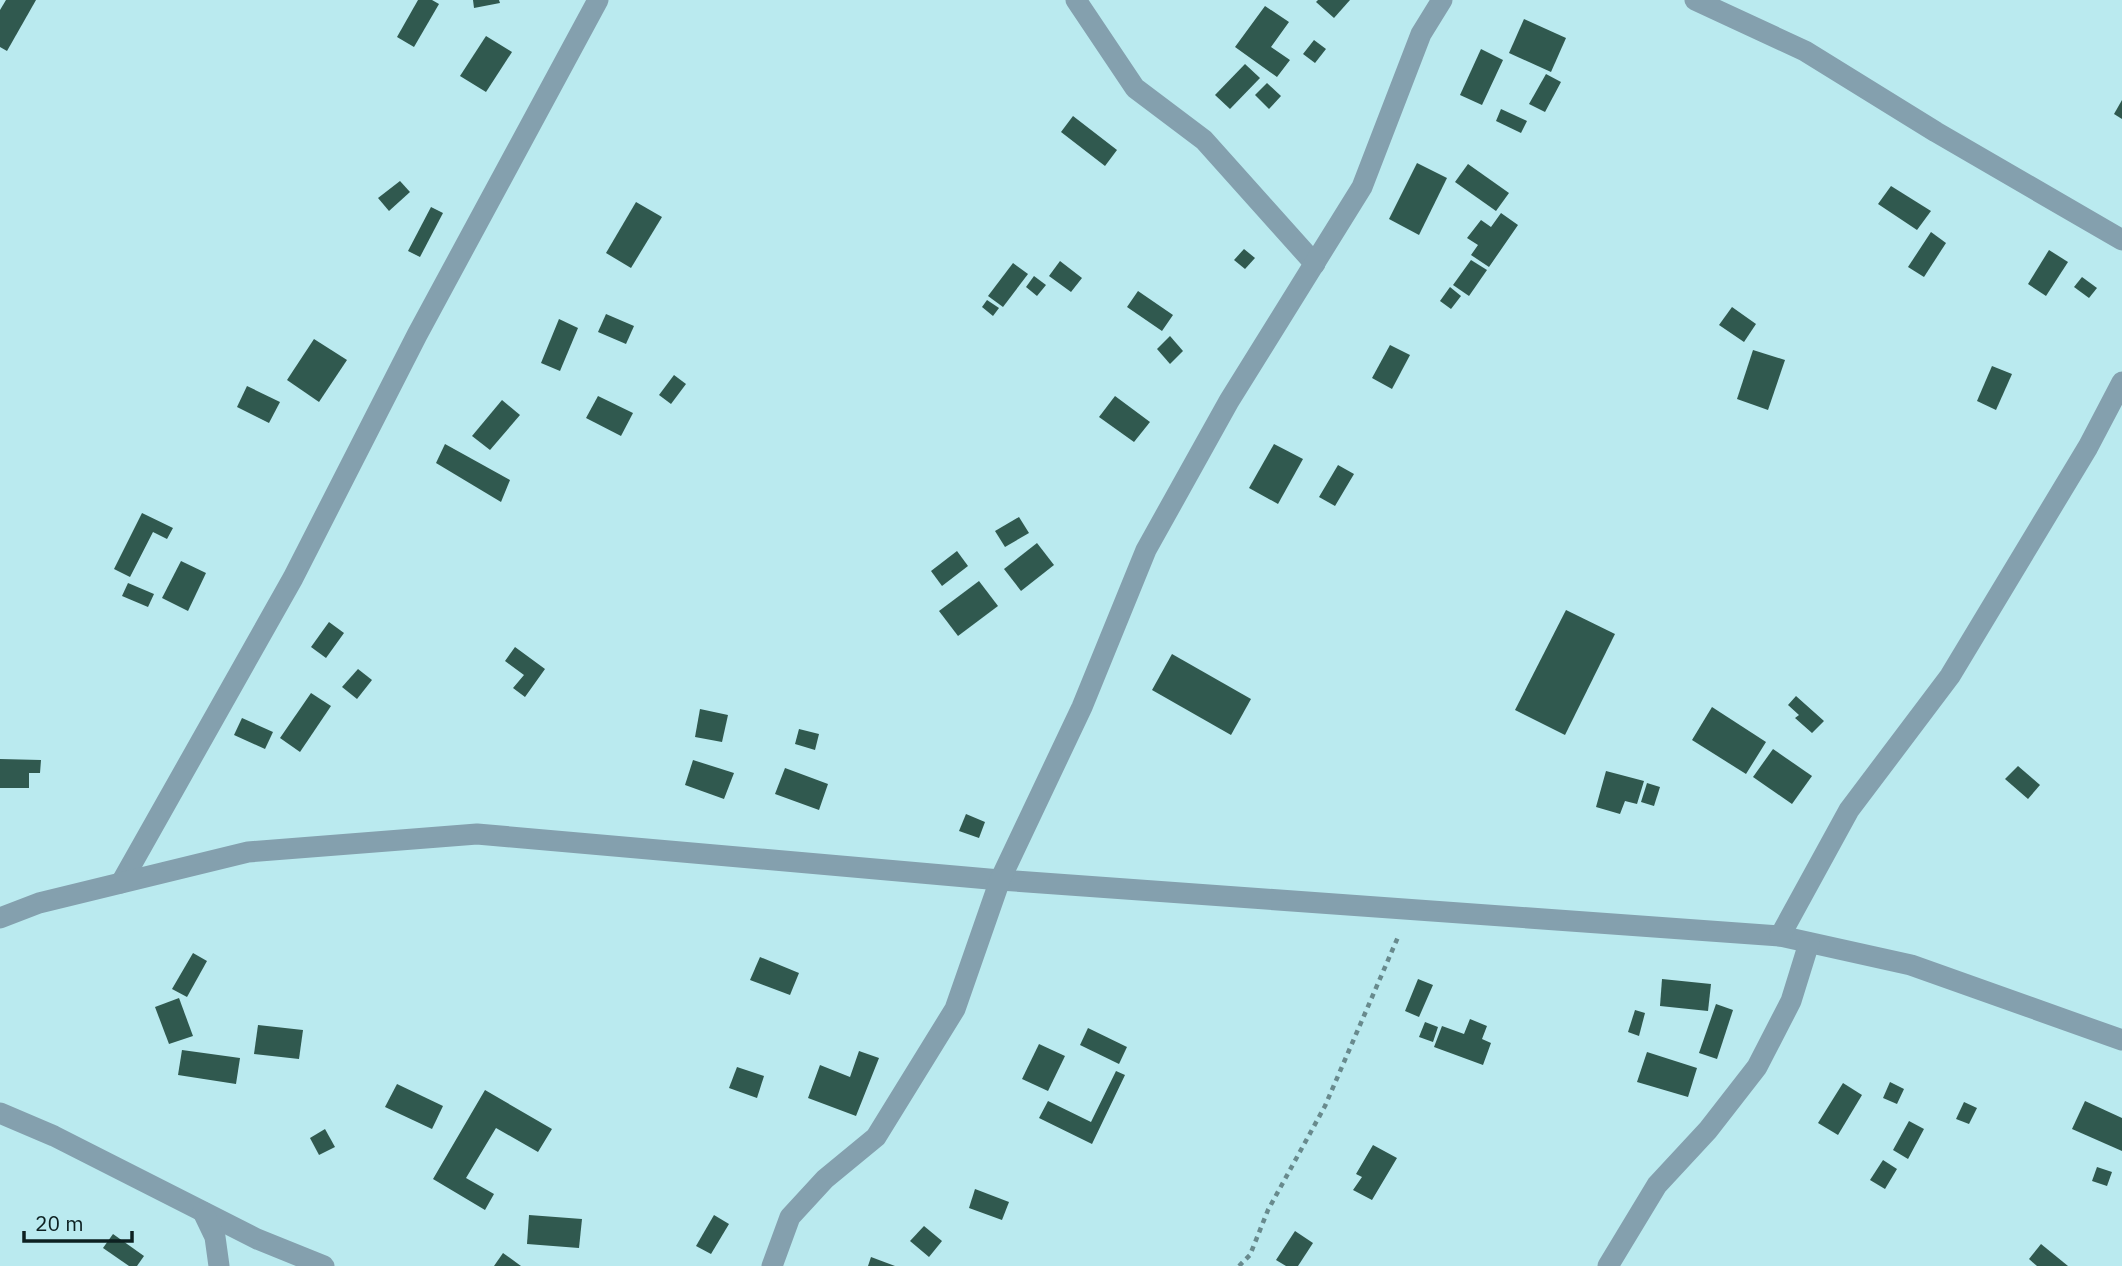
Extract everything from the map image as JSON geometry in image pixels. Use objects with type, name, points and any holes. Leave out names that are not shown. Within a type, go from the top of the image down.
[{"type":"street","points":[[121,883],[293,578],[417,335],[598,0]]},
{"type":"street","points":[[1076,0],[1136,88],[1204,140],[1315,264]]},
{"type":"street","points":[[772,1266],[790,1217],[825,1179],[876,1137],[955,1009],[1000,880],[1082,707],[1146,550],[1228,401],[1362,187],[1422,34],[1441,0]]},
{"type":"street","points":[[1695,0],[1805,51],[1936,132],[2122,240]]},
{"type":"street","points":[[1780,936],[1849,810],[1950,676],[2088,447],[2122,382]]},
{"type":"street","points":[[0,918],[39,903],[248,852],[477,834],[1000,880],[1780,936],[1911,965],[2122,1040]]},
{"type":"street","points":[[1608,1266],[1657,1185],[1708,1130],[1757,1067],[1791,1001],[1809,943]]},
{"type":"street","points":[[0,1112],[54,1136],[257,1240],[324,1266]]},
{"type":"street","points":[[203,1212],[215,1237],[219,1266]]},
{"type":"path","points":[[1239,1266],[1250,1255],[1268,1210],[1325,1106],[1409,910]]},
{"type":"building","points":[[6,0],[36,0],[7,51],[0,47],[0,10]]},
{"type":"building","points":[[418,0],[432,0],[439,4],[414,47],[397,37]]},
{"type":"building","points":[[473,0],[499,0],[500,3],[474,8]]},
{"type":"building","points":[[1350,0],[1334,18],[1316,2]]},
{"type":"building","points":[[1265,6],[1289,22],[1271,47],[1290,60],[1277,77],[1235,47]]},
{"type":"building","points":[[1524,19],[1566,38],[1551,72],[1509,53]]},
{"type":"building","points":[[486,36],[512,52],[486,92],[460,76]]},
{"type":"building","points":[[1314,40],[1326,49],[1315,63],[1303,54]]},
{"type":"building","points":[[1481,49],[1503,60],[1482,105],[1460,95]]},
{"type":"building","points":[[1245,64],[1260,78],[1230,109],[1215,95]]},
{"type":"building","points":[[1546,74],[1561,82],[1545,112],[1529,104]]},
{"type":"building","points":[[1267,83],[1281,96],[1269,109],[1255,95]]},
{"type":"building","points":[[2122,100],[2122,119],[2114,114]]},
{"type":"building","points":[[1501,109],[1527,121],[1521,133],[1496,121]]},
{"type":"building","points":[[1073,116],[1117,150],[1105,166],[1061,132]]},
{"type":"building","points":[[1417,163],[1447,178],[1419,235],[1389,219]]},
{"type":"building","points":[[1468,164],[1509,193],[1496,211],[1455,182]]},
{"type":"building","points":[[400,181],[410,192],[389,211],[378,198]]},
{"type":"building","points":[[1891,186],[1931,211],[1917,230],[1878,204]]},
{"type":"building","points":[[636,202],[662,217],[631,268],[606,253]]},
{"type":"building","points":[[431,207],[443,213],[420,257],[408,251]]},
{"type":"building","points":[[1501,213],[1518,225],[1489,267],[1471,255],[1478,245],[1467,238],[1481,220],[1491,227]]},
{"type":"building","points":[[1931,232],[1946,243],[1924,277],[1908,267]]},
{"type":"building","points":[[1244,249],[1255,258],[1245,269],[1234,260]]},
{"type":"building","points":[[2049,250],[2068,262],[2046,296],[2028,284]]},
{"type":"building","points":[[1471,260],[1487,270],[1469,296],[1453,285]]},
{"type":"building","points":[[1060,261],[1082,278],[1071,292],[1049,276]]},
{"type":"building","points":[[1013,263],[1028,274],[1003,307],[988,296]]},
{"type":"building","points":[[1034,276],[1046,285],[1037,296],[1026,287]]},
{"type":"building","points":[[2082,277],[2097,288],[2089,298],[2074,287]]},
{"type":"building","points":[[1450,287],[1461,296],[1451,309],[1440,301]]},
{"type":"building","points":[[1138,291],[1173,315],[1162,331],[1127,307]]},
{"type":"building","points":[[987,300],[999,308],[993,316],[982,307]]},
{"type":"building","points":[[1732,307],[1756,324],[1744,342],[1719,325]]},
{"type":"building","points":[[606,314],[634,326],[626,344],[598,332]]},
{"type":"building","points":[[559,319],[578,328],[560,371],[541,363]]},
{"type":"building","points":[[1170,336],[1183,351],[1170,364],[1157,349]]},
{"type":"building","points":[[314,339],[347,360],[319,402],[287,380]]},
{"type":"building","points":[[1390,345],[1410,355],[1392,389],[1372,378]]},
{"type":"building","points":[[1753,350],[1785,360],[1768,410],[1737,399]]},
{"type":"building","points":[[1992,366],[2012,374],[1996,410],[1977,401]]},
{"type":"building","points":[[674,375],[686,384],[671,404],[659,395]]},
{"type":"building","points":[[247,386],[280,402],[269,423],[237,407]]},
{"type":"building","points":[[598,396],[633,413],[621,436],[586,418]]},
{"type":"building","points":[[1115,396],[1150,422],[1134,442],[1099,417]]},
{"type":"building","points":[[502,400],[520,415],[490,450],[472,436]]},
{"type":"building","points":[[445,444],[510,480],[501,502],[436,463]]},
{"type":"building","points":[[1274,444],[1303,459],[1278,504],[1249,488]]},
{"type":"building","points":[[1338,465],[1354,474],[1335,506],[1319,497]]},
{"type":"building","points":[[142,513],[173,528],[167,539],[153,532],[130,577],[114,569]]},
{"type":"building","points":[[1019,517],[1029,533],[1005,547],[995,531]]},
{"type":"building","points":[[1037,543],[1054,565],[1021,591],[1004,569]]},
{"type":"building","points":[[957,551],[968,566],[942,586],[931,571]]},
{"type":"building","points":[[181,561],[206,573],[188,611],[162,598]]},
{"type":"building","points":[[979,581],[998,606],[958,636],[939,611]]},
{"type":"building","points":[[128,583],[154,594],[148,607],[122,596]]},
{"type":"building","points":[[1566,610],[1615,634],[1565,735],[1515,710]]},
{"type":"building","points":[[329,622],[344,633],[326,658],[311,647]]},
{"type":"building","points":[[515,647],[545,669],[525,697],[513,688],[524,675],[505,661]]},
{"type":"building","points":[[1172,654],[1251,699],[1231,735],[1152,690]]},
{"type":"building","points":[[358,669],[372,680],[357,699],[342,687]]},
{"type":"building","points":[[311,693],[331,706],[300,752],[280,738]]},
{"type":"building","points":[[1796,696],[1824,721],[1812,733],[1795,718],[1799,715],[1788,705]]},
{"type":"building","points":[[1712,707],[1766,742],[1746,774],[1692,740]]},
{"type":"building","points":[[700,709],[728,715],[722,742],[695,737]]},
{"type":"building","points":[[242,718],[273,732],[265,749],[234,735]]},
{"type":"building","points":[[799,729],[819,734],[815,750],[795,744]]},
{"type":"building","points":[[1773,749],[1812,776],[1792,804],[1753,777]]},
{"type":"building","points":[[0,759],[41,760],[40,773],[29,773],[29,788],[0,788]]},
{"type":"building","points":[[693,760],[734,773],[724,799],[685,785]]},
{"type":"building","points":[[2018,766],[2040,785],[2028,799],[2005,779]]},
{"type":"building","points":[[785,768],[828,784],[819,810],[775,794]]},
{"type":"building","points":[[1606,771],[1644,781],[1637,804],[1625,801],[1620,814],[1596,807]]},
{"type":"building","points":[[1647,783],[1660,787],[1654,806],[1641,802]]},
{"type":"building","points":[[966,814],[985,822],[979,838],[959,831]]},
{"type":"building","points":[[193,953],[207,961],[187,997],[172,989]]},
{"type":"building","points":[[760,957],[799,973],[790,995],[750,980]]},
{"type":"building","points":[[1418,979],[1433,985],[1419,1017],[1405,1011]]},
{"type":"building","points":[[1662,979],[1711,984],[1708,1011],[1660,1006]]},
{"type":"building","points":[[179,998],[193,1036],[169,1044],[155,1007]]},
{"type":"building","points":[[1716,1004],[1733,1010],[1717,1059],[1699,1053]]},
{"type":"building","points":[[1635,1010],[1645,1013],[1639,1036],[1628,1032]]},
{"type":"building","points":[[1470,1019],[1487,1026],[1482,1039],[1491,1043],[1483,1065],[1434,1047],[1442,1026],[1464,1034]]},
{"type":"building","points":[[1425,1022],[1438,1027],[1433,1042],[1419,1037]]},
{"type":"building","points":[[258,1025],[303,1030],[299,1059],[254,1054]]},
{"type":"building","points":[[1088,1028],[1127,1047],[1119,1064],[1080,1045]]},
{"type":"building","points":[[1039,1044],[1065,1056],[1048,1091],[1022,1079]]},
{"type":"building","points":[[182,1050],[240,1058],[236,1084],[178,1075]]},
{"type":"building","points":[[859,1051],[879,1058],[856,1116],[808,1098],[820,1065],[850,1077]]},
{"type":"building","points":[[1647,1052],[1697,1068],[1688,1097],[1637,1082]]},
{"type":"building","points":[[737,1067],[764,1076],[757,1098],[729,1088]]},
{"type":"building","points":[[1116,1071],[1125,1075],[1092,1144],[1039,1118],[1048,1101],[1091,1122]]},
{"type":"building","points":[[1890,1082],[1904,1089],[1897,1104],[1883,1098]]},
{"type":"building","points":[[1843,1083],[1862,1095],[1838,1135],[1818,1123]]},
{"type":"building","points":[[397,1084],[443,1106],[432,1129],[385,1107]]},
{"type":"building","points":[[485,1090],[552,1129],[538,1152],[496,1128],[466,1178],[494,1194],[485,1210],[433,1179]]},
{"type":"building","points":[[2085,1101],[2122,1118],[2122,1151],[2072,1129]]},
{"type":"building","points":[[1964,1102],[1977,1108],[1969,1124],[1956,1119]]},
{"type":"building","points":[[1909,1121],[1924,1129],[1908,1159],[1893,1150]]},
{"type":"building","points":[[325,1129],[335,1147],[319,1155],[310,1138]]},
{"type":"building","points":[[1373,1145],[1397,1158],[1372,1200],[1353,1190],[1362,1177],[1356,1174]]},
{"type":"building","points":[[1883,1160],[1897,1169],[1885,1189],[1870,1180]]},
{"type":"building","points":[[2097,1167],[2112,1172],[2107,1186],[2092,1181]]},
{"type":"building","points":[[975,1189],[1009,1202],[1002,1220],[969,1208]]},
{"type":"building","points":[[529,1215],[582,1219],[579,1248],[527,1244]]},
{"type":"building","points":[[714,1215],[729,1224],[711,1254],[696,1246]]},
{"type":"building","points":[[924,1226],[942,1241],[929,1257],[910,1241]]},
{"type":"building","points":[[1295,1231],[1313,1243],[1298,1266],[1286,1266],[1276,1260]]},
{"type":"building","points":[[113,1234],[144,1256],[137,1266],[129,1266],[103,1248]]},
{"type":"building","points":[[2041,1244],[2068,1266],[2037,1266],[2029,1259]]},
{"type":"building","points":[[503,1253],[521,1266],[494,1266]]},
{"type":"building","points":[[871,1257],[895,1266],[868,1266]]}]
